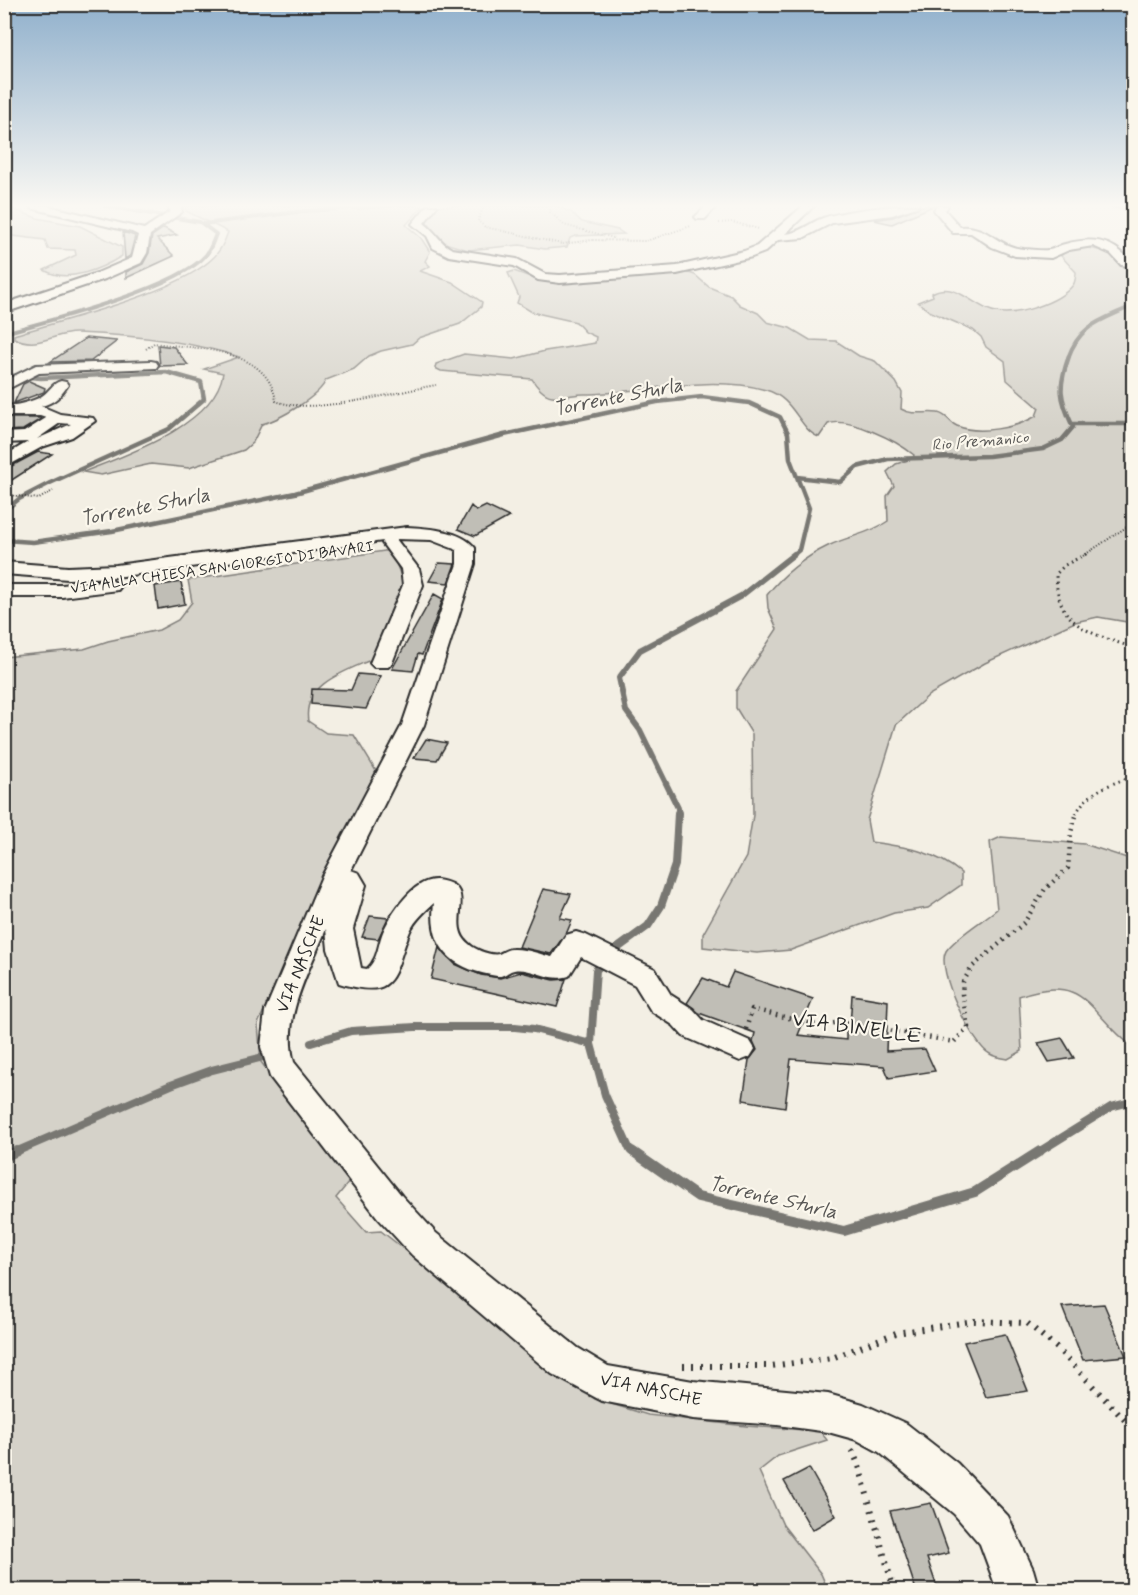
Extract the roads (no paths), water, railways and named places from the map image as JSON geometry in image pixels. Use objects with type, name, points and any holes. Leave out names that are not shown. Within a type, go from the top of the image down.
[{"type":"street","points":[[4,309],[50,291],[86,280]]},
{"type":"street","points":[[6,386],[27,372],[47,368],[151,365]]},
{"type":"street","points":[[4,411],[47,400],[61,385]]},
{"type":"street","points":[[4,411],[43,411],[57,418],[87,421],[66,434],[36,444],[4,463]]},
{"type":"street","points":[[4,438],[28,437],[57,418]]},
{"type":"street","name":"VIA NASCHE","points":[[4,568],[68,573],[116,571],[407,532],[454,540],[466,548],[466,564],[413,725],[335,876],[279,1011],[275,1033],[275,1052],[291,1083],[390,1207],[424,1244],[565,1361],[602,1383],[693,1400],[777,1406],[828,1413],[863,1423],[893,1438],[943,1477],[968,1500],[994,1530],[1012,1569],[1018,1590]]},
{"type":"street","name":"VIA ALLA CHIESA SAN GIORGIO DI BAVARI","points":[[4,591],[99,588],[439,536]]},
{"type":"street","points":[[381,663],[413,585],[410,570],[391,543]]},
{"type":"street","points":[[335,876],[350,879],[353,885],[339,928],[339,945],[349,975],[368,980],[377,977],[385,967],[397,931],[412,906],[434,889],[445,891],[449,895],[445,915],[446,926],[454,945],[467,957],[499,966],[512,959],[559,969],[576,942],[645,977],[662,1003],[683,1017],[693,1029],[740,1049]]},
{"type":"waterway","name":"Torrente Sturla","points":[[4,333],[111,302],[166,280]]},
{"type":"waterway","name":"Rio Premanico","points":[[1068,358],[1073,346],[1086,330],[1103,319],[1134,305]]},
{"type":"waterway","name":"Rio Premanico","points":[[797,477],[840,482],[857,467],[888,459],[989,456],[1043,449],[1062,440],[1073,427],[1065,408],[1062,392],[1063,376],[1069,356]]},
{"type":"waterway","name":"Torrente Sturla","points":[[4,375],[41,378],[166,372],[201,382],[204,399],[169,429],[50,483],[19,499],[4,511]]},
{"type":"waterway","name":"Torrente Sturla","points":[[4,540],[33,542],[112,531],[295,493],[504,435],[657,402],[702,397],[749,403],[780,417],[788,433],[790,459],[809,508],[799,550],[792,556]]},
{"type":"waterway","points":[[1072,424],[1134,424]]},
{"type":"waterway","name":"Torrente Sturla","points":[[678,813],[678,808],[640,730],[626,711],[619,678],[640,650],[741,596],[794,554]]},
{"type":"waterway","name":"Torrente Sturla","points":[[591,1044],[596,970],[615,950],[648,926],[661,906],[675,865],[678,813]]},
{"type":"waterway","points":[[311,1043],[351,1031],[415,1027],[515,1027],[534,1029],[591,1044]]},
{"type":"waterway","name":"Torrente Sturla","points":[[591,1044],[605,1095],[630,1150],[634,1153]]},
{"type":"waterway","points":[[13,1153],[171,1085],[212,1070],[271,1055]]},
{"type":"waterway","name":"Torrente Sturla","points":[[1037,1153],[1111,1107],[1134,1101]]},
{"type":"waterway","points":[[4,1157],[17,1151]]},
{"type":"waterway","name":"Torrente Sturla","points":[[632,1151],[698,1197],[844,1231],[975,1192],[1040,1151]]}]
